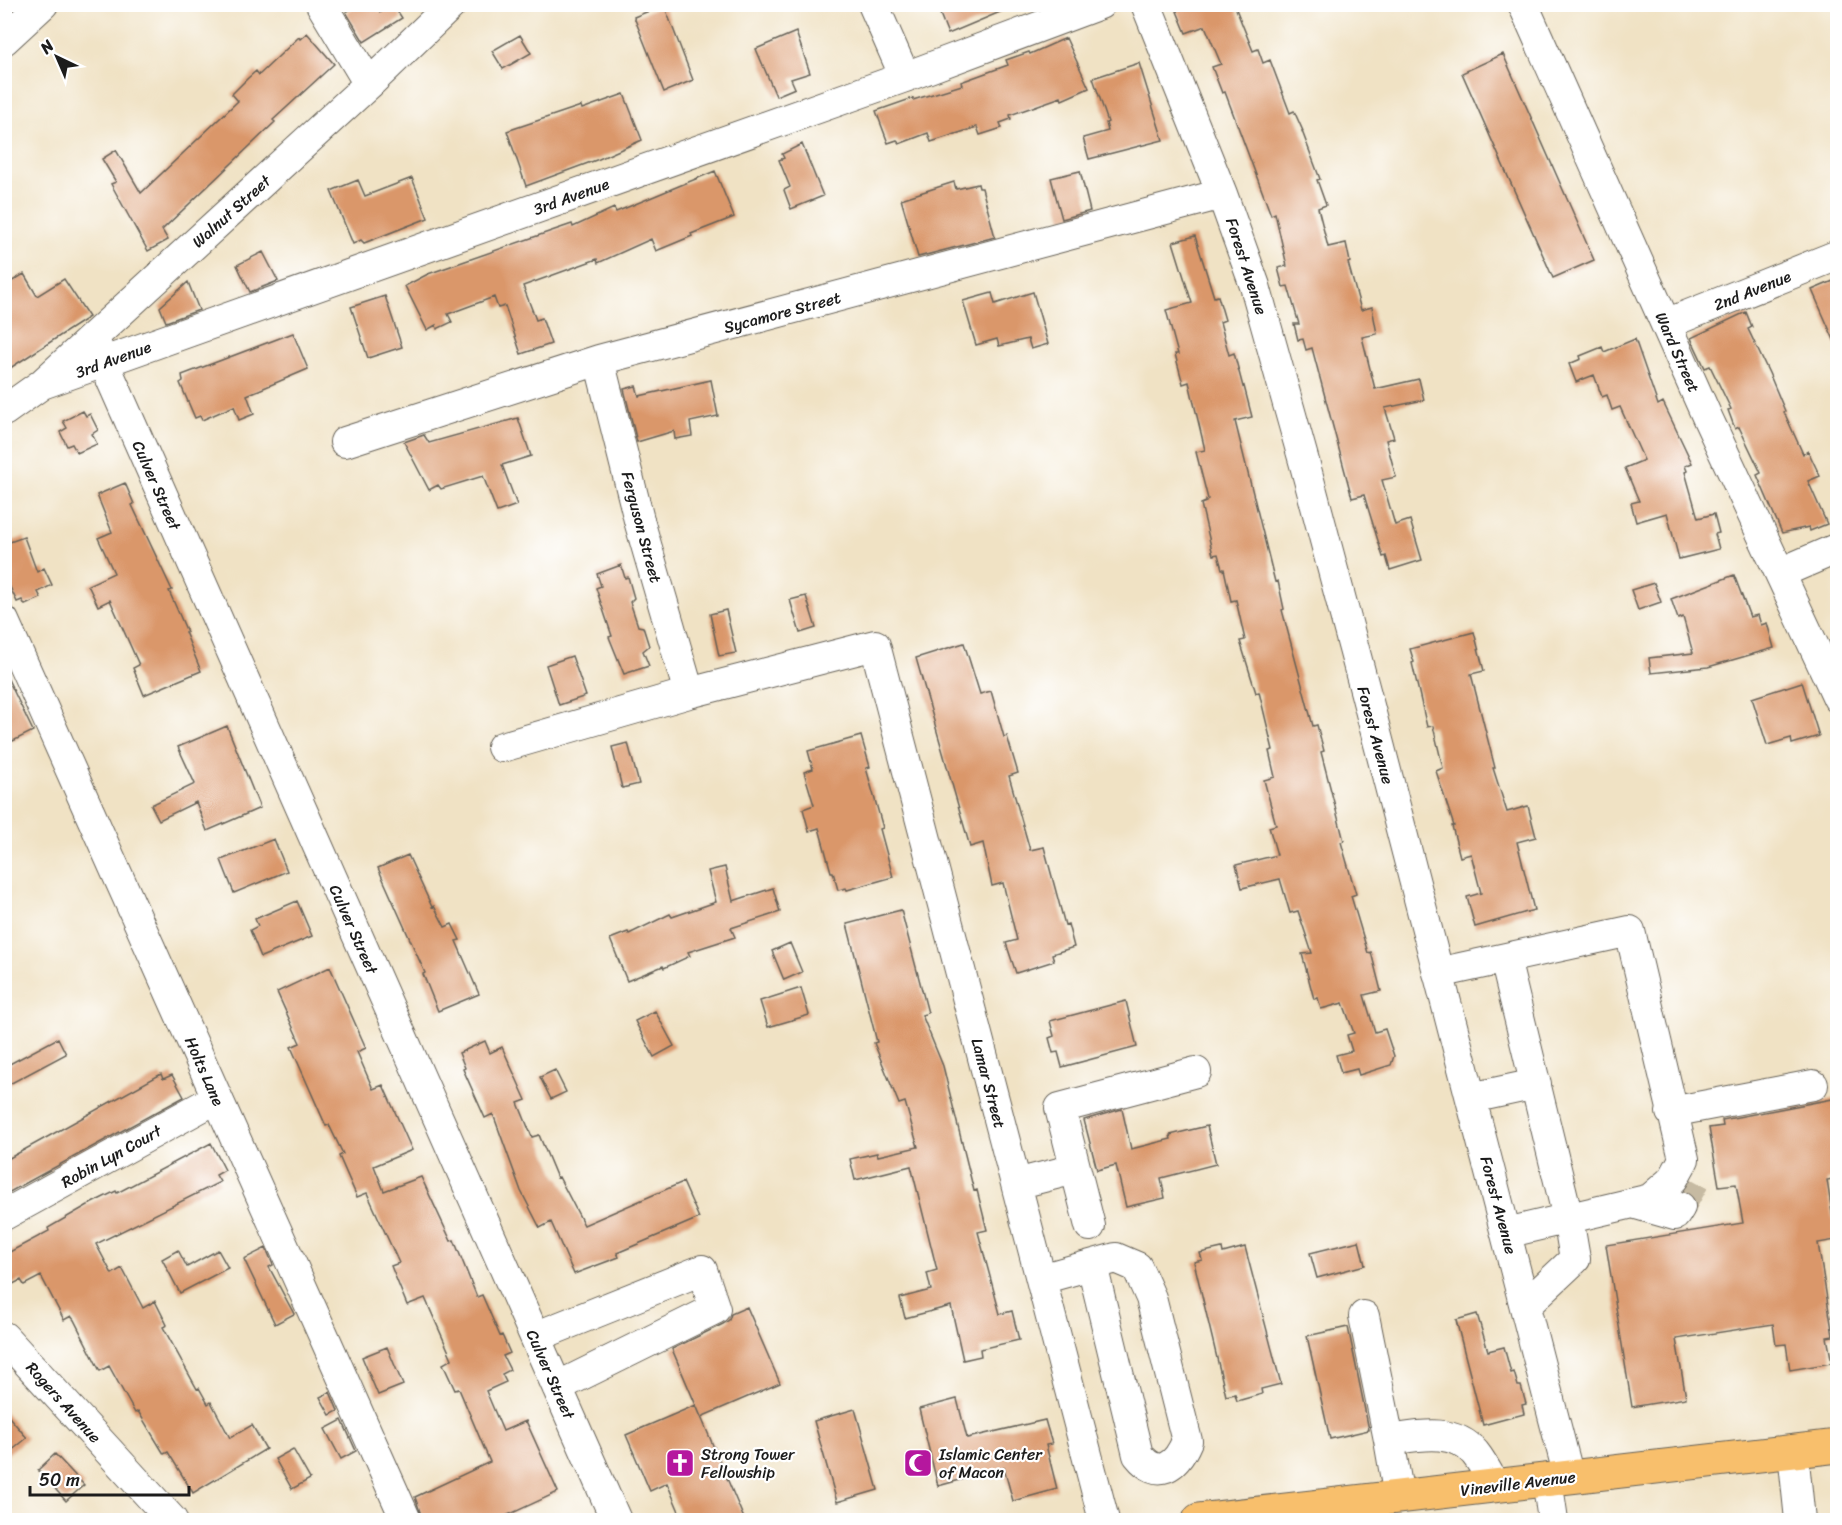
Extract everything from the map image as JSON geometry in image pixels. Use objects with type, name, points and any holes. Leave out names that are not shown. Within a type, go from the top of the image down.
[{"type":"main road","name":"Vineville Avenue","points":[[1198,1521],[1349,1512],[1399,1497],[1838,1446]]},
{"type":"street","points":[[4,40],[43,4]]},
{"type":"street","points":[[321,4],[369,84]]},
{"type":"street","name":"Walnut Street","points":[[98,350],[452,4]]},
{"type":"street","points":[[873,4],[905,77]]},
{"type":"street","name":"3rd Avenue","points":[[4,411],[42,384],[98,350],[905,77],[1100,4]]},
{"type":"street","name":"Forest Avenue","points":[[1146,4],[1222,194],[1255,286],[1305,465],[1525,1306],[1558,1478],[1552,1521]]},
{"type":"street","name":"Ward Street","points":[[1523,4],[1708,419],[1838,698]]},
{"type":"street","name":"Sycamore Street","points":[[345,442],[599,360],[1222,194]]},
{"type":"street","name":"2nd Avenue","points":[[1666,324],[1838,255]]},
{"type":"street","name":"Culver Street","points":[[98,350],[616,1521]]},
{"type":"street","name":"Ferguson Street","points":[[599,360],[640,524],[689,693]]},
{"type":"street","points":[[1780,573],[1838,548]]},
{"type":"street","name":"Holts Lane","points":[[4,621],[406,1521]]},
{"type":"street","name":"Lamar Street","points":[[689,693],[875,645],[1104,1521]]},
{"type":"street","points":[[502,747],[689,693]]},
{"type":"street","points":[[1438,973],[1630,931],[1671,1112],[1690,1170],[1673,1179],[1650,1199],[1506,1233]]},
{"type":"street","points":[[1505,959],[1568,1218],[1575,1258],[1525,1306]]},
{"type":"street","points":[[1090,1226],[1060,1108],[1196,1072]]},
{"type":"street","points":[[1471,1098],[1536,1084]]},
{"type":"street","points":[[1671,1112],[1813,1085]]},
{"type":"street","name":"Robin Lyn Court","points":[[4,1215],[217,1098]]},
{"type":"street","points":[[1016,1184],[1075,1169]]},
{"type":"street","points":[[1633,1203],[1675,1215],[1680,1207]]},
{"type":"street","points":[[1041,1279],[1116,1258],[1137,1267],[1150,1298],[1187,1442],[1182,1454],[1173,1464],[1164,1468],[1155,1469],[1146,1465],[1138,1455],[1092,1265]]},
{"type":"street","points":[[535,1336],[702,1270],[715,1309],[557,1387]]},
{"type":"street","points":[[1365,1316],[1399,1497]]},
{"type":"street","name":"Rogers Avenue","points":[[4,1337],[172,1521]]},
{"type":"street","points":[[1389,1440],[1429,1434],[1449,1437],[1461,1442],[1474,1453],[1495,1486]]},
{"type":"street","points":[[1793,1452],[1800,1521]]},
{"type":"building","points":[[359,4],[376,4],[380,12],[393,4],[402,18],[364,42],[346,12]]},
{"type":"building","points":[[936,4],[1019,4],[948,34]]},
{"type":"building","points":[[1174,4],[1234,4],[1253,51],[1258,49],[1263,63],[1270,60],[1290,113],[1294,111],[1303,131],[1320,179],[1317,180],[1326,205],[1318,208],[1328,247],[1346,243],[1350,262],[1348,263],[1361,310],[1372,307],[1377,334],[1362,337],[1375,389],[1419,379],[1424,400],[1385,408],[1394,438],[1386,440],[1396,477],[1382,480],[1395,525],[1410,520],[1422,560],[1390,570],[1386,556],[1383,557],[1364,495],[1352,498],[1312,348],[1306,350],[1303,339],[1298,340],[1294,324],[1299,324],[1288,286],[1283,287],[1278,268],[1287,266],[1275,213],[1271,215],[1225,92],[1222,93],[1212,67],[1221,64],[1205,26],[1186,33]]},
{"type":"building","points":[[664,5],[693,80],[664,92],[634,17]]},
{"type":"building","points":[[796,32],[810,73],[791,79],[795,88],[776,96],[756,49]]},
{"type":"building","points":[[307,33],[334,64],[273,120],[275,122],[162,230],[168,240],[148,251],[111,184],[116,182],[102,159],[116,150],[141,193],[238,101],[232,94],[248,78],[256,71],[259,75],[299,37],[300,39]]},
{"type":"building","points":[[520,35],[531,53],[503,69],[492,51]]},
{"type":"building","points":[[1066,38],[1089,88],[1062,100],[1061,97],[1010,115],[1011,119],[1000,123],[1002,128],[980,135],[977,127],[931,142],[928,133],[899,144],[897,140],[888,143],[876,111],[962,85],[961,82],[1008,65],[1006,60],[1029,52],[1030,54]]},
{"type":"building","points":[[1503,54],[1594,260],[1553,278],[1462,73]]},
{"type":"building","points":[[1139,63],[1163,140],[1089,159],[1083,138],[1108,131],[1106,123],[1108,122],[1093,78]]},
{"type":"building","points":[[624,94],[642,140],[599,159],[526,186],[507,131]]},
{"type":"building","points":[[802,144],[823,196],[791,209],[784,190],[790,187],[779,160],[784,158],[782,154]]},
{"type":"building","points":[[715,171],[734,217],[656,251],[651,239],[598,263],[597,259],[523,286],[536,320],[542,318],[551,344],[521,354],[505,306],[498,308],[494,297],[448,314],[452,322],[437,329],[436,325],[427,330],[405,286],[428,274],[572,224],[573,227],[614,208],[616,212]]},
{"type":"building","points":[[1080,171],[1090,211],[1062,219],[1051,178]]},
{"type":"building","points":[[412,178],[428,218],[364,243],[361,240],[353,244],[331,191],[358,180],[365,196]]},
{"type":"building","points":[[954,182],[956,189],[978,184],[979,188],[982,188],[995,237],[918,257],[901,199]]},
{"type":"building","points":[[1195,236],[1214,297],[1218,296],[1225,320],[1220,322],[1229,355],[1234,353],[1252,417],[1235,421],[1275,582],[1278,581],[1284,609],[1282,610],[1313,726],[1317,725],[1324,751],[1321,752],[1344,841],[1341,842],[1356,894],[1351,896],[1368,953],[1371,952],[1381,991],[1364,995],[1375,1032],[1385,1029],[1394,1056],[1391,1065],[1359,1075],[1357,1069],[1341,1073],[1336,1055],[1352,1051],[1347,1035],[1354,1033],[1343,1003],[1321,1009],[1318,998],[1314,999],[1302,954],[1312,953],[1298,911],[1290,913],[1280,879],[1242,888],[1236,865],[1277,855],[1269,827],[1276,825],[1264,780],[1275,777],[1269,751],[1273,750],[1259,692],[1256,693],[1240,641],[1245,640],[1236,600],[1231,601],[1218,554],[1213,555],[1201,504],[1208,499],[1196,452],[1205,450],[1189,382],[1183,384],[1175,354],[1178,354],[1166,310],[1192,303],[1173,242]]},
{"type":"building","points":[[263,252],[278,281],[250,292],[237,265]]},
{"type":"building","points":[[24,274],[37,296],[64,279],[89,317],[4,372],[4,286]]},
{"type":"building","points":[[1838,279],[1838,349],[1812,290]]},
{"type":"building","points":[[188,282],[199,310],[166,322],[160,307]]},
{"type":"building","points":[[1033,292],[1048,344],[1031,349],[1028,339],[999,346],[997,339],[976,345],[963,301],[992,293],[995,304]]},
{"type":"building","points":[[385,296],[402,347],[368,358],[351,307]]},
{"type":"building","points":[[1746,312],[1752,327],[1748,329],[1784,412],[1803,454],[1808,451],[1820,476],[1808,481],[1827,524],[1810,531],[1809,527],[1782,533],[1757,475],[1761,473],[1739,427],[1735,429],[1728,410],[1731,409],[1710,366],[1705,368],[1691,338]]},
{"type":"building","points":[[293,333],[308,369],[247,395],[254,414],[239,420],[234,406],[202,420],[200,416],[195,418],[180,383],[183,381],[182,375]]},
{"type":"building","points":[[1635,339],[1658,405],[1663,402],[1692,463],[1685,466],[1687,471],[1685,472],[1698,518],[1714,514],[1719,533],[1715,534],[1719,549],[1679,559],[1667,513],[1636,522],[1631,503],[1639,501],[1625,468],[1644,460],[1620,407],[1612,410],[1607,395],[1602,397],[1594,375],[1576,382],[1569,364],[1581,359],[1580,356],[1602,347],[1604,352]]},
{"type":"building","points":[[711,380],[718,416],[690,422],[692,436],[675,439],[674,431],[637,442],[624,389],[636,386],[639,396]]},
{"type":"building","points":[[83,411],[86,416],[90,414],[98,430],[92,434],[97,444],[77,453],[72,444],[67,446],[60,432],[67,428],[63,421]]},
{"type":"building","points":[[518,418],[531,456],[502,465],[517,505],[497,512],[483,476],[441,489],[438,485],[429,490],[404,442],[424,435],[429,443]]},
{"type":"building","points":[[125,483],[134,504],[132,505],[172,590],[169,591],[201,671],[144,695],[133,668],[139,665],[110,600],[98,606],[88,585],[114,573],[98,538],[112,532],[97,495]]},
{"type":"building","points":[[24,537],[37,572],[44,568],[52,585],[38,592],[41,598],[25,605],[22,600],[17,602],[4,574],[4,544]]},
{"type":"building","points":[[621,565],[625,578],[628,577],[634,598],[630,602],[638,626],[643,627],[649,646],[643,651],[649,666],[624,674],[609,637],[612,636],[596,588],[601,586],[597,574]]},
{"type":"building","points":[[1734,575],[1750,617],[1758,615],[1761,625],[1767,623],[1774,648],[1708,667],[1651,673],[1649,658],[1693,653],[1683,617],[1678,619],[1671,599]]},
{"type":"building","points":[[1654,583],[1661,602],[1638,610],[1631,590]]},
{"type":"building","points":[[806,596],[816,628],[800,633],[790,600]]},
{"type":"building","points":[[726,610],[736,653],[719,656],[710,614]]},
{"type":"building","points":[[1474,632],[1484,671],[1471,674],[1495,768],[1493,768],[1507,812],[1528,806],[1536,837],[1517,842],[1534,910],[1475,927],[1467,897],[1481,893],[1471,854],[1460,857],[1452,826],[1454,826],[1436,771],[1443,768],[1433,726],[1427,727],[1410,649]]},
{"type":"building","points":[[964,643],[980,694],[991,691],[1004,737],[1007,736],[1018,773],[1009,776],[1030,850],[1044,847],[1065,925],[1068,924],[1074,947],[1052,954],[1054,961],[1016,973],[1006,943],[1017,940],[1003,883],[992,886],[983,843],[970,847],[916,658]]},
{"type":"building","points":[[572,656],[586,696],[559,705],[546,665]]},
{"type":"building","points":[[4,671],[33,731],[13,741],[10,735],[4,738]]},
{"type":"building","points":[[1802,682],[1819,736],[1792,744],[1791,738],[1767,745],[1752,698]]},
{"type":"building","points":[[227,726],[260,808],[207,831],[196,802],[159,820],[151,805],[195,784],[178,747]]},
{"type":"building","points":[[861,736],[870,767],[866,768],[883,828],[880,829],[893,877],[847,890],[846,888],[838,890],[819,828],[809,831],[803,809],[814,805],[804,772],[813,769],[808,751]]},
{"type":"building","points":[[628,743],[639,784],[622,788],[612,747]]},
{"type":"building","points":[[274,839],[287,871],[234,893],[221,860]]},
{"type":"building","points":[[408,855],[432,907],[434,906],[445,927],[452,924],[460,940],[456,941],[479,994],[438,1011],[423,974],[425,973],[378,868]]},
{"type":"building","points":[[725,867],[733,901],[773,888],[780,912],[731,928],[735,937],[688,952],[690,956],[627,981],[610,939],[628,932],[629,934],[670,914],[672,917],[716,902],[708,871]]},
{"type":"building","points":[[297,901],[312,936],[261,957],[250,930],[258,926],[255,919]]},
{"type":"building","points":[[901,910],[928,1013],[922,1015],[943,1066],[974,1191],[977,1190],[987,1230],[978,1232],[1000,1314],[1012,1311],[1019,1340],[980,1349],[981,1356],[963,1360],[951,1306],[905,1318],[900,1298],[931,1290],[927,1273],[937,1270],[911,1166],[855,1180],[850,1159],[877,1153],[878,1156],[918,1147],[905,1102],[899,1104],[874,1043],[877,1042],[847,924]]},
{"type":"building","points":[[790,943],[802,972],[784,980],[772,951]]},
{"type":"building","points":[[330,967],[366,1048],[357,1052],[373,1089],[383,1085],[412,1150],[374,1166],[384,1191],[421,1177],[451,1241],[454,1240],[477,1297],[482,1295],[510,1353],[503,1356],[510,1370],[502,1374],[506,1382],[486,1391],[503,1431],[526,1421],[558,1492],[495,1521],[423,1521],[415,1497],[490,1462],[459,1389],[455,1390],[443,1364],[452,1359],[425,1298],[407,1305],[391,1266],[399,1263],[367,1193],[357,1197],[339,1156],[343,1154],[329,1125],[326,1126],[291,1047],[300,1043],[277,992]]},
{"type":"building","points":[[801,988],[809,1015],[768,1027],[760,1001]]},
{"type":"building","points":[[1126,1001],[1137,1047],[1062,1067],[1058,1052],[1053,1053],[1049,1038],[1054,1036],[1050,1021]]},
{"type":"building","points":[[655,1011],[674,1046],[654,1057],[635,1021]]},
{"type":"building","points":[[58,1038],[66,1054],[4,1087],[4,1067]]},
{"type":"building","points":[[485,1041],[490,1053],[502,1047],[526,1100],[518,1103],[532,1137],[539,1135],[557,1178],[559,1177],[584,1225],[683,1182],[699,1218],[617,1253],[619,1257],[574,1274],[551,1222],[540,1228],[521,1191],[493,1114],[485,1118],[463,1069],[465,1068],[459,1053]]},
{"type":"building","points":[[555,1070],[566,1092],[551,1099],[540,1077]]},
{"type":"building","points":[[161,1074],[163,1079],[172,1075],[184,1097],[4,1195],[4,1161]]},
{"type":"building","points":[[1838,1098],[1838,1178],[1827,1180],[1836,1240],[1818,1243],[1833,1336],[1827,1337],[1832,1363],[1790,1370],[1786,1344],[1776,1345],[1773,1324],[1676,1339],[1686,1398],[1632,1407],[1606,1245],[1743,1223],[1736,1184],[1719,1186],[1709,1128],[1723,1126],[1722,1120]]},
{"type":"building","points":[[1122,1109],[1131,1149],[1171,1139],[1170,1135],[1207,1126],[1216,1164],[1161,1178],[1165,1198],[1126,1207],[1116,1165],[1097,1170],[1084,1120]]},
{"type":"building","points":[[211,1143],[225,1170],[216,1175],[220,1182],[96,1244],[112,1274],[122,1268],[143,1308],[155,1301],[167,1325],[163,1327],[197,1389],[199,1388],[208,1404],[211,1402],[230,1438],[252,1425],[266,1449],[193,1493],[168,1452],[164,1454],[138,1411],[135,1413],[109,1366],[100,1371],[74,1320],[71,1316],[64,1320],[41,1276],[24,1285],[21,1280],[11,1285],[4,1272],[4,1255],[49,1231],[48,1228],[88,1205],[116,1191],[117,1193]]},
{"type":"building","points":[[1359,1241],[1365,1265],[1317,1278],[1310,1253]]},
{"type":"building","points":[[1245,1247],[1281,1384],[1261,1389],[1262,1394],[1237,1401],[1235,1394],[1226,1396],[1194,1262],[1202,1260],[1200,1253],[1222,1248],[1223,1253]]},
{"type":"building","points":[[266,1248],[273,1265],[269,1267],[294,1314],[275,1324],[244,1259]]},
{"type":"building","points":[[178,1250],[187,1267],[218,1250],[228,1268],[180,1293],[162,1259]]},
{"type":"building","points":[[747,1307],[780,1383],[701,1417],[672,1349],[723,1324],[729,1320],[731,1314]]},
{"type":"building","points":[[1477,1314],[1488,1351],[1504,1347],[1511,1373],[1514,1372],[1518,1386],[1521,1386],[1526,1404],[1522,1405],[1524,1414],[1483,1425],[1456,1320]]},
{"type":"building","points":[[1348,1327],[1369,1430],[1330,1439],[1307,1336]]},
{"type":"building","points":[[387,1347],[403,1385],[378,1395],[362,1357]]},
{"type":"building","points":[[330,1392],[338,1411],[330,1415],[320,1397]]},
{"type":"building","points":[[957,1399],[967,1438],[1045,1420],[1052,1444],[1046,1445],[1057,1489],[1013,1501],[1004,1468],[938,1486],[919,1409]]},
{"type":"building","name":"Strong Tower Fellowship","points":[[696,1405],[745,1521],[683,1521],[667,1483],[650,1491],[626,1435]]},
{"type":"building","points":[[855,1409],[878,1490],[837,1502],[814,1421]]},
{"type":"building","points":[[4,1411],[27,1438],[4,1457]]},
{"type":"building","points":[[342,1420],[356,1451],[341,1459],[325,1429]]},
{"type":"building","points":[[293,1449],[310,1479],[292,1489],[275,1459]]},
{"type":"building","points":[[55,1454],[84,1485],[66,1501],[38,1470]]},
{"type":"tunnel","points":[[1680,1207],[1695,1180]]},
{"type":"place","name":"Strong Tower Fellowship","points":[[680,1463]]},
{"type":"place","name":"Islamic Center of Macon","points":[[918,1463]]}]
